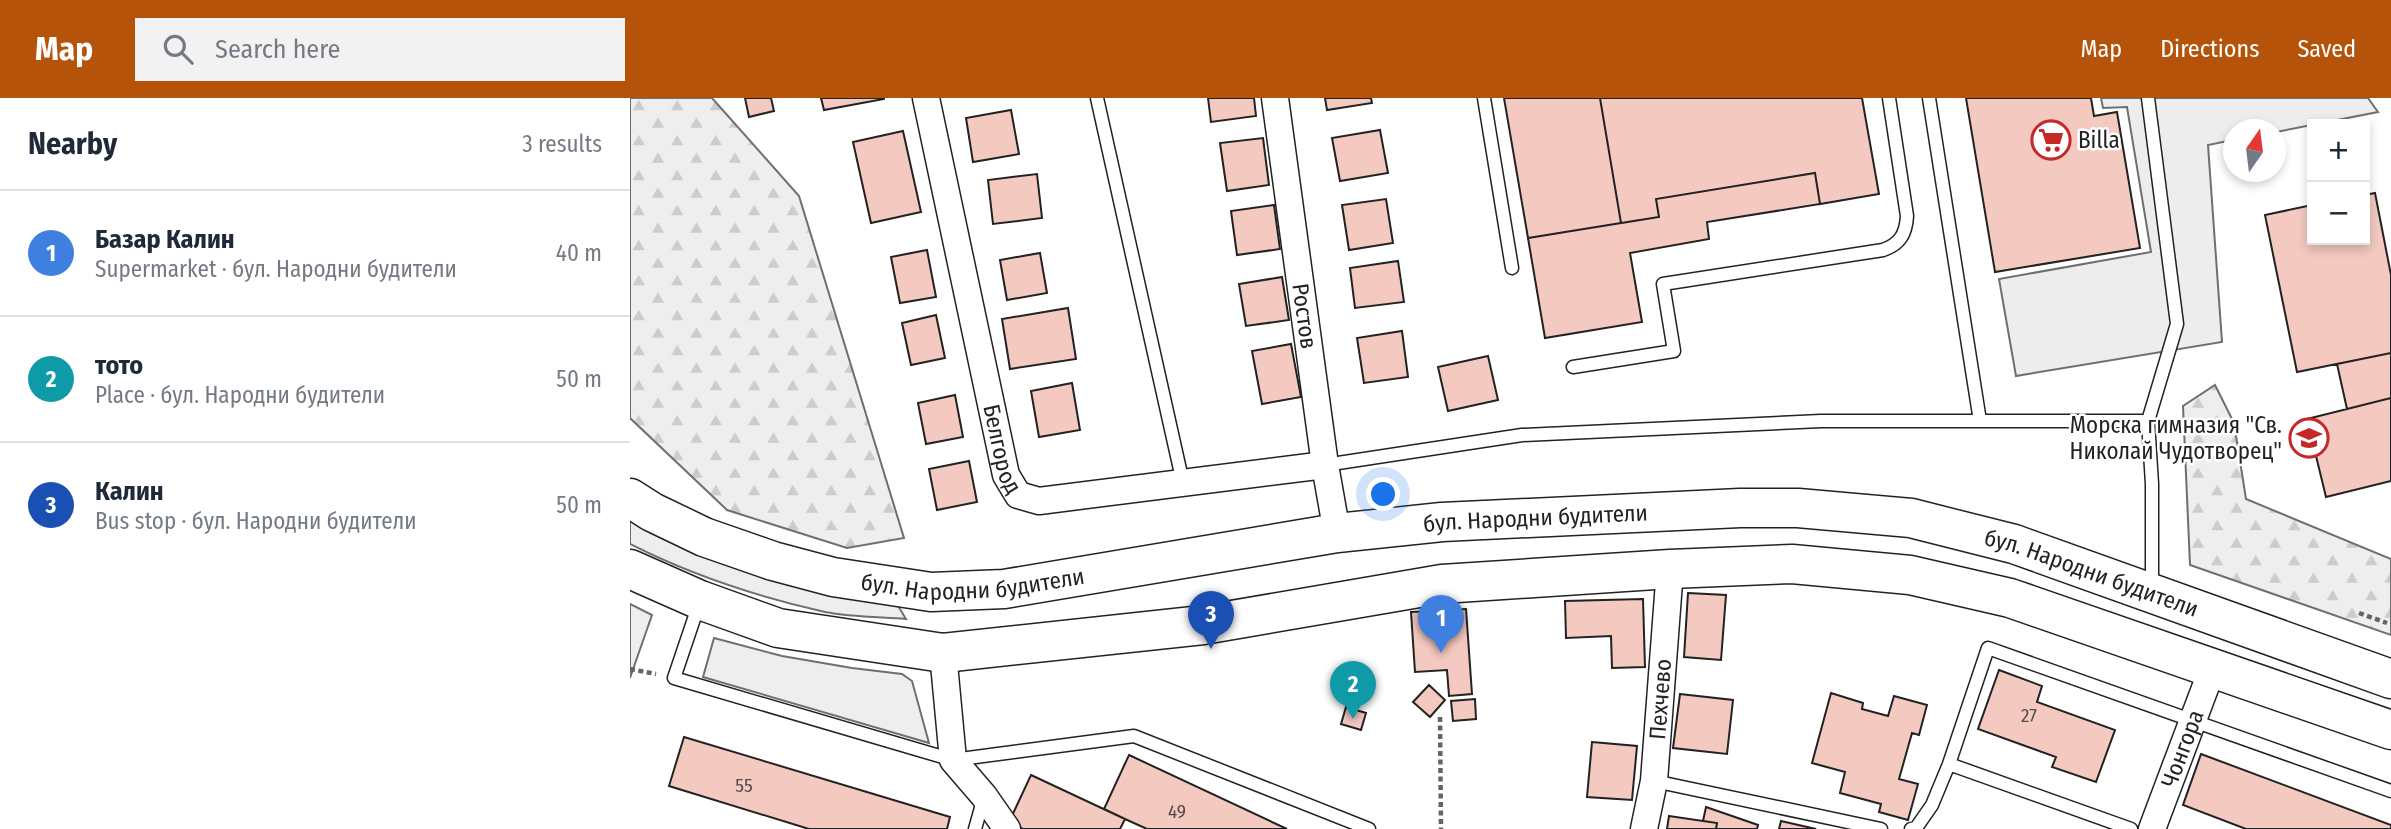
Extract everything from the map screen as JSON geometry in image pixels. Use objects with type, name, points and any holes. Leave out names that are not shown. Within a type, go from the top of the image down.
[{"type":"main road","name":"бул. Народни будители","points":[[630,498],[652,512],[704,537],[773,561],[833,577],[931,592],[1003,589],[1337,533],[1442,522],[1672,510],[1798,508],[1911,518],[2014,544],[2391,679]]},
{"type":"main road","points":[[630,569],[700,600],[778,628],[943,653],[1203,625],[1442,584],[1792,564],[1910,575],[2010,598],[2391,730]]},
{"type":"street","name":"Белгород","points":[[926,98],[1006,475],[1017,495],[1039,501],[1325,465]]},
{"type":"street","name":"Ростов","points":[[1275,98],[1325,465],[1337,533]]},
{"type":"street","name":"Пехчево","points":[[1644,829],[1654,781],[1670,569]]},
{"type":"street","points":[[943,653],[953,760],[984,796],[1007,829]]},
{"type":"street","name":"Чонгора","points":[[2152,829],[2213,667]]},
{"type":"lane","points":[[1097,98],[1183,483]]},
{"type":"lane","points":[[1484,98],[1512,268]]},
{"type":"lane","points":[[1573,367],[1674,351],[1663,284],[1883,250],[1899,242],[1904,234],[1907,216],[1889,98]]},
{"type":"lane","points":[[1929,98],[1980,421]]},
{"type":"lane","points":[[2148,98],[2177,324],[2148,421],[2152,484],[2152,592]]},
{"type":"lane","points":[[1325,465],[1522,435],[1821,421],[2148,421]]},
{"type":"lane","points":[[700,600],[674,678],[953,760],[1134,736],[1369,829]]},
{"type":"lane","points":[[1912,829],[1916,828],[1932,806],[1988,648],[2391,791]]},
{"type":"lane","points":[[1949,764],[2131,829]]},
{"type":"lane","points":[[1654,781],[1881,829]]},
{"type":"lane","points":[[975,829],[984,796]]},
{"type":"path","points":[[2358,613],[2387,624]]},
{"type":"path","points":[[1440,717],[1441,829]]},
{"type":"green space","points":[[630,98],[712,98],[799,196],[904,538],[847,548],[727,510],[630,418]]},
{"type":"green space","points":[[2215,385],[2234,423],[2246,499],[2391,559],[2391,635],[2190,565],[2183,406]]},
{"type":"green space","points":[[630,518],[897,604],[906,619],[825,612],[750,592],[701,575],[630,544]]},
{"type":"green space","points":[[630,604],[652,615],[630,678]]},
{"type":"green space","points":[[714,638],[782,656],[902,674],[912,681],[929,743],[703,677]]},
{"type":"shaded area","points":[[2101,98],[2368,98],[2378,112],[2342,119],[2307,119],[2307,126],[2286,130],[2286,119],[2223,119],[2223,142],[2208,145],[2222,342],[2016,376],[1999,279],[2151,252],[2127,107],[2103,108]]},
{"type":"building","points":[[745,98],[771,98],[774,111],[749,117]]},
{"type":"building","points":[[821,98],[884,98],[884,99],[824,110]]},
{"type":"building","points":[[1208,98],[1254,98],[1256,116],[1211,122]]},
{"type":"building","points":[[1325,98],[1371,98],[1372,103],[1327,110]]},
{"type":"building","points":[[1504,98],[1600,98],[1621,223],[1528,238]]},
{"type":"building","points":[[1600,98],[1862,98],[1879,194],[1820,204],[1815,173],[1656,199],[1659,217],[1621,223]]},
{"type":"building","points":[[1966,98],[2091,98],[2094,116],[2117,112],[2140,248],[1995,272]]},
{"type":"building","points":[[1011,110],[1019,154],[973,162],[966,118]]},
{"type":"building","points":[[1380,130],[1388,173],[1340,181],[1332,138]]},
{"type":"building","points":[[903,131],[921,212],[871,223],[853,142]]},
{"type":"building","points":[[1263,138],[1269,185],[1227,191],[1220,143]]},
{"type":"building","points":[[1815,173],[1820,204],[1707,222],[1709,239],[1630,253],[1642,322],[1545,338],[1528,238],[1659,217],[1656,199]]},
{"type":"building","points":[[1037,174],[1042,218],[993,224],[988,180]]},
{"type":"building","points":[[2375,193],[2391,275],[2391,353],[2297,372],[2265,215],[2307,206],[2307,245],[2370,245],[2370,194]]},
{"type":"building","points":[[1386,199],[1393,243],[1349,250],[1342,205]]},
{"type":"building","points":[[1274,205],[1280,249],[1237,255],[1231,211]]},
{"type":"building","points":[[927,250],[936,297],[900,303],[891,257]]},
{"type":"building","points":[[1040,253],[1047,293],[1007,300],[1000,260]]},
{"type":"building","points":[[1398,261],[1404,302],[1355,308],[1350,268]]},
{"type":"building","points":[[1282,277],[1289,320],[1246,326],[1239,284]]},
{"type":"building","points":[[1068,308],[1076,359],[1010,369],[1002,319]]},
{"type":"building","points":[[936,315],[945,358],[911,365],[902,323]]},
{"type":"building","points":[[1402,331],[1408,377],[1364,383],[1357,338]]},
{"type":"building","points":[[1291,344],[1301,397],[1262,404],[1252,351]]},
{"type":"building","points":[[2391,353],[2391,398],[2347,409],[2337,364]]},
{"type":"building","points":[[1488,356],[1498,400],[1448,411],[1438,367]]},
{"type":"building","points":[[1072,383],[1080,430],[1039,437],[1031,391]]},
{"type":"building","points":[[955,395],[963,437],[926,444],[918,403]]},
{"type":"building","points":[[2391,398],[2391,481],[2326,497],[2307,419]]},
{"type":"building","points":[[969,461],[977,502],[937,510],[929,469]]},
{"type":"building","points":[[1688,593],[1726,595],[1721,660],[1684,657]]},
{"type":"building","points":[[1643,599],[1645,667],[1612,668],[1611,636],[1566,638],[1565,601]]},
{"type":"building","points":[[1466,609],[1472,694],[1449,696],[1447,670],[1415,672],[1411,612],[1436,611],[1438,636],[1447,636],[1445,610]]},
{"type":"building","points":[[1999,670],[2042,686],[2037,702],[2115,730],[2096,782],[2052,767],[2056,757],[1978,729]]},
{"type":"building","points":[[1429,685],[1445,700],[1430,717],[1413,702]]},
{"type":"building","points":[[1831,693],[1863,703],[1862,709],[1888,716],[1894,696],[1927,705],[1919,735],[1912,733],[1899,779],[1918,784],[1908,820],[1879,812],[1881,804],[1840,793],[1845,772],[1812,763]]},
{"type":"building","points":[[1680,694],[1733,700],[1727,754],[1673,748]]},
{"type":"building","points":[[1475,699],[1476,719],[1453,721],[1451,701]]},
{"type":"building","points":[[1346,707],[1366,713],[1361,730],[1341,724]]},
{"type":"building","points":[[684,737],[950,817],[947,829],[809,829],[669,786]]},
{"type":"building","points":[[1592,742],[1637,746],[1632,800],[1587,797]]},
{"type":"building","points":[[2201,754],[2391,825],[2391,829],[2246,829],[2183,805]]},
{"type":"building","points":[[1129,755],[1287,829],[1147,829],[1125,819],[1104,809]]},
{"type":"building","points":[[1031,775],[1125,819],[1120,829],[1023,829],[1009,822]]},
{"type":"building","points":[[1706,807],[1758,825],[1757,829],[1716,829],[1717,823],[1703,821]]},
{"type":"building","points":[[1669,816],[1717,823],[1716,829],[1667,829]]},
{"type":"building","points":[[1781,821],[1816,829],[1779,829]]},
{"type":"place","name":"Billa","points":[[2051,140]]},
{"type":"place","name":"Морска гимназия \"Св. Николай Чудотворец\"","points":[[2309,438]]},
{"type":"place","name":"Калин","points":[[1211,649]]},
{"type":"place","name":"Базар Калин","points":[[1441,653]]},
{"type":"place","name":"тото","points":[[1353,719]]}]
